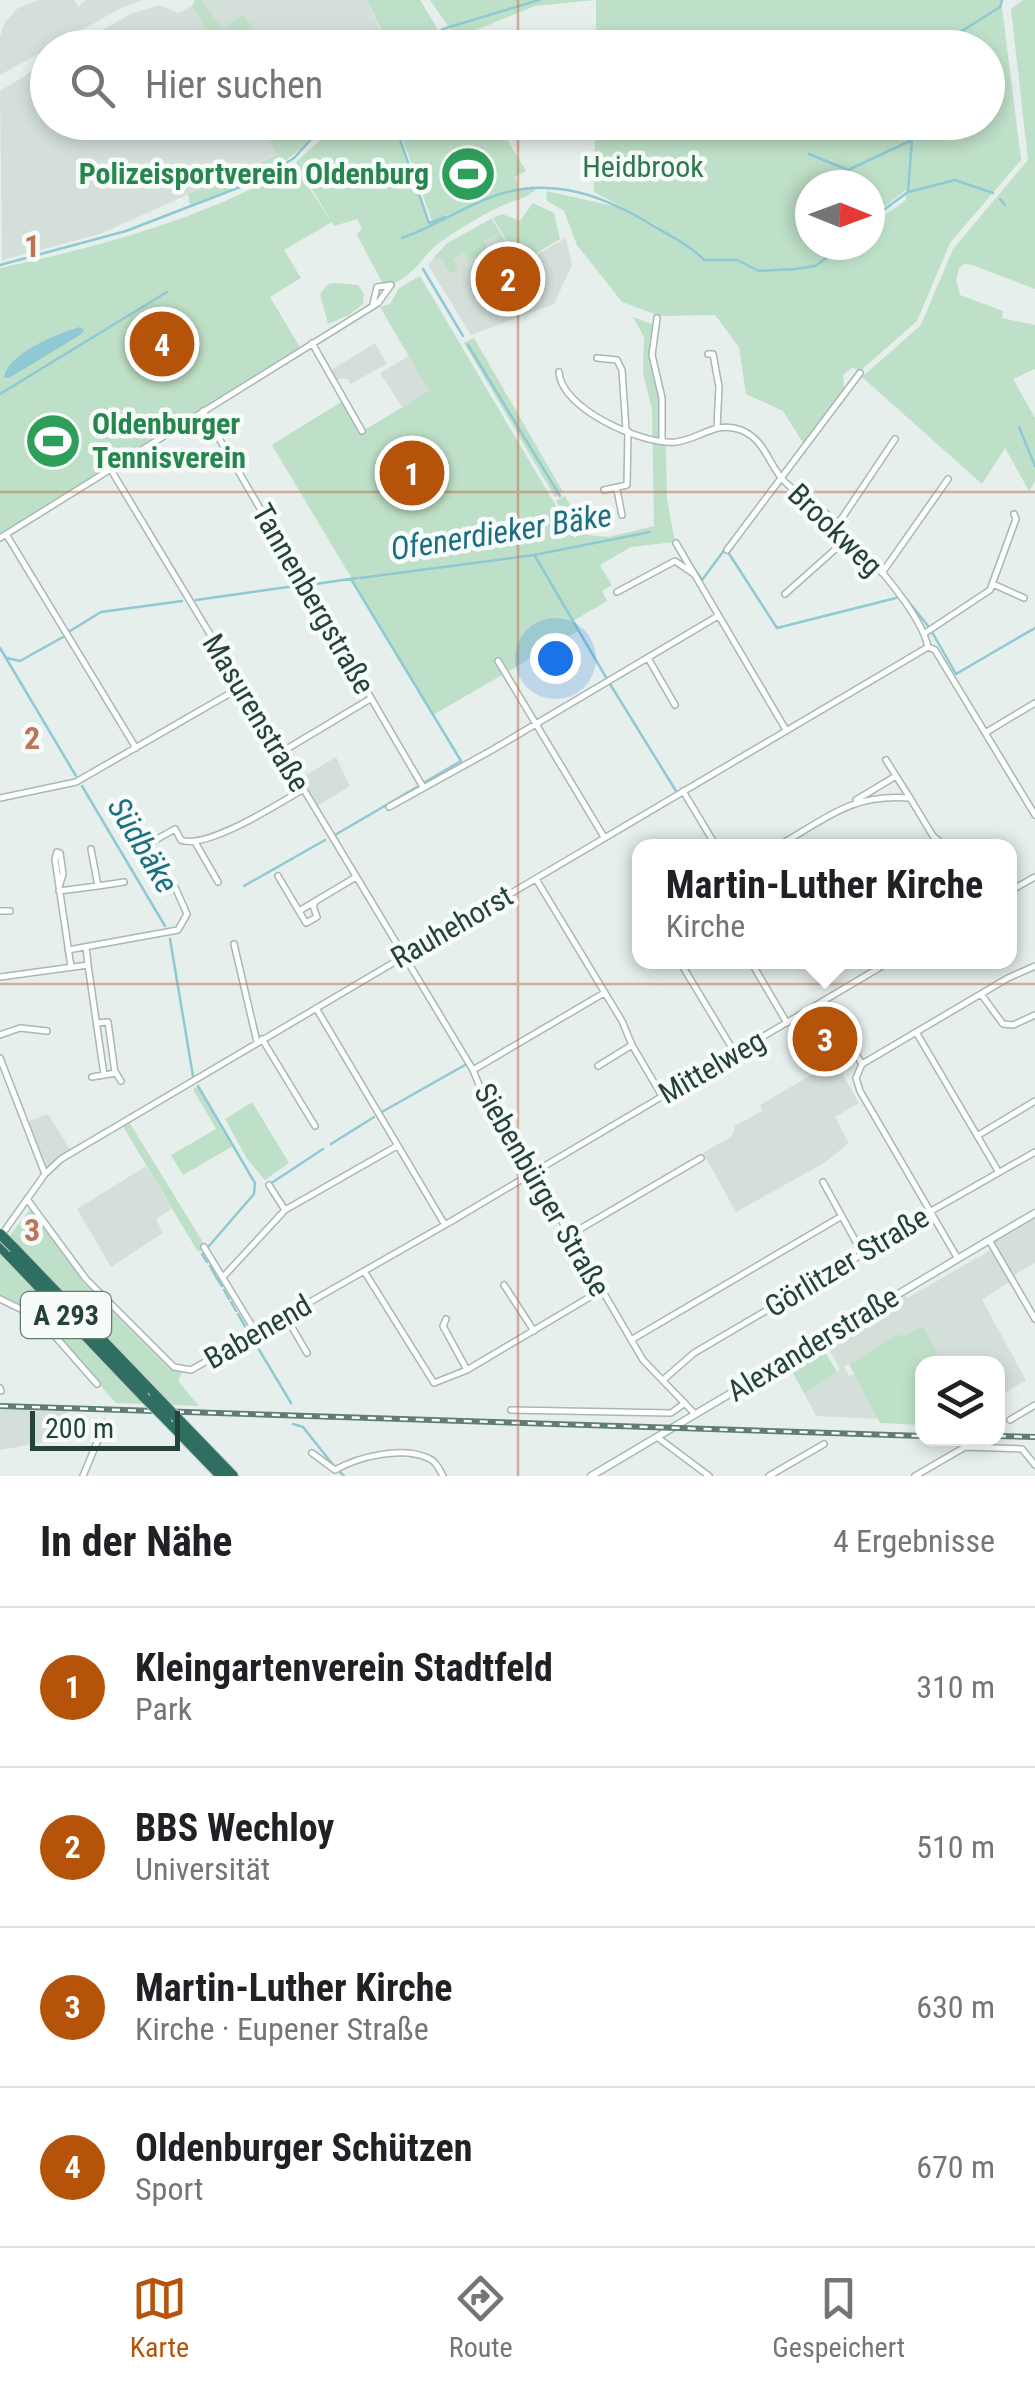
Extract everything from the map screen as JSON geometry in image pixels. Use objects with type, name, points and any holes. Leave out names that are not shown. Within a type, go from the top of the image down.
[{"type":"highway","name":"A 293","points":[[0,1235],[149,1396],[233,1476]]},
{"type":"highway","name":"A 293","points":[[0,1246],[12,1252]]},
{"type":"highway","name":"A 293","points":[[171,1418],[221,1476]]},
{"type":"main road","name":"Alexanderstraße","points":[[591,1476],[1035,1213]]},
{"type":"street","points":[[136,748],[3,536],[382,299],[391,284],[377,286],[372,304]]},
{"type":"street","points":[[657,318],[652,355],[662,398],[662,441]]},
{"type":"street","points":[[312,344],[362,431]]},
{"type":"street","points":[[558,372],[566,394],[596,416],[627,431],[662,441],[682,441],[717,428],[717,368],[712,354],[708,354]]},
{"type":"street","points":[[598,358],[617,360],[622,370],[627,431],[628,486],[604,490]]},
{"type":"street","points":[[727,550],[860,373]]},
{"type":"street","name":"Tannenbergstraße","points":[[203,411],[423,787]]},
{"type":"street","name":"Brookweg","points":[[717,428],[738,429],[756,439],[782,479],[838,524],[882,574],[925,633],[928,647],[935,650],[1035,815]]},
{"type":"street","points":[[838,524],[896,439]]},
{"type":"street","name":"Masurenstraße","points":[[111,470],[404,955]]},
{"type":"street","points":[[882,574],[948,479]]},
{"type":"street","points":[[617,490],[622,515]]},
{"type":"street","points":[[925,633],[990,590],[1016,519],[1014,514]]},
{"type":"street","points":[[785,594],[849,537]]},
{"type":"street","points":[[676,544],[786,730]]},
{"type":"street","points":[[617,592],[675,561],[697,576]]},
{"type":"street","points":[[993,584],[1024,598]]},
{"type":"street","points":[[389,806],[718,616]]},
{"type":"street","name":"Rauhehorst","points":[[0,1235],[45,1174],[62,1159],[928,647]]},
{"type":"street","points":[[648,658],[675,704]]},
{"type":"street","points":[[498,661],[604,837]]},
{"type":"street","points":[[0,798],[76,782],[242,687]]},
{"type":"street","points":[[280,753],[370,699]]},
{"type":"street","points":[[985,733],[1035,704]]},
{"type":"street","points":[[886,760],[936,839]]},
{"type":"street","points":[[790,839],[896,776]]},
{"type":"street","points":[[134,852],[175,829],[181,840],[195,842],[255,817],[302,790]]},
{"type":"street","points":[[682,792],[712,839]]},
{"type":"street","points":[[854,802],[885,796],[910,798]]},
{"type":"street","points":[[195,842],[218,882]]},
{"type":"street","points":[[92,849],[98,886]]},
{"type":"street","points":[[59,889],[63,874],[57,852],[54,854],[59,889],[68,950],[70,966]]},
{"type":"street","points":[[278,876],[306,923],[318,916],[313,906],[316,900]]},
{"type":"street","points":[[299,911],[356,877]]},
{"type":"street","points":[[536,878],[662,1096]]},
{"type":"street","points":[[59,889],[124,882]]},
{"type":"street","points":[[68,950],[178,930],[187,914],[175,887]]},
{"type":"street","points":[[0,911],[10,911]]},
{"type":"street","points":[[234,944],[259,1040],[315,1126]]},
{"type":"street","points":[[86,948],[104,1076]]},
{"type":"street","name":"Siebenbürger Straße","points":[[404,955],[473,1070],[484,1097],[533,1171],[645,1364],[695,1414]]},
{"type":"street","points":[[0,977],[88,964]]},
{"type":"street","points":[[958,1259],[856,1078],[862,1064],[1035,966]]},
{"type":"street","points":[[684,969],[735,1053]]},
{"type":"street","points":[[755,969],[788,1023]]},
{"type":"street","name":"Mittelweg","points":[[533,1171],[877,969]]},
{"type":"street","points":[[473,1070],[605,992]]},
{"type":"street","points":[[980,994],[1002,1024],[1035,1015]]},
{"type":"street","points":[[823,1001],[862,1064]]},
{"type":"street","points":[[316,1008],[445,1225]]},
{"type":"street","points":[[97,1022],[108,1022],[115,1073],[121,1081]]},
{"type":"street","points":[[0,1035],[20,1028],[47,1032]]},
{"type":"street","points":[[916,1032],[998,1172]]},
{"type":"street","points":[[598,1066],[632,1045]]},
{"type":"street","points":[[0,1058],[45,1174]]},
{"type":"street","points":[[92,1077],[115,1073]]},
{"type":"street","points":[[977,1136],[1035,1101]]},
{"type":"street","points":[[223,1277],[285,1210],[397,1146]]},
{"type":"street","name":"Görlitzer Straße","points":[[663,1380],[680,1362],[859,1256],[861,1251],[1035,1152]]},
{"type":"street","points":[[568,1236],[701,1158]]},
{"type":"street","name":"Babenend","points":[[27,1198],[86,1279],[174,1367],[191,1370],[533,1171]]},
{"type":"street","points":[[823,1182],[861,1251]]},
{"type":"street","points":[[268,1185],[285,1210]]},
{"type":"street","points":[[631,1340],[842,1216]]},
{"type":"street","points":[[989,1240],[1035,1319]]},
{"type":"street","points":[[204,1247],[257,1334]]},
{"type":"street","points":[[364,1271],[429,1380],[442,1383],[600,1291]]},
{"type":"street","points":[[504,1285],[534,1331]]},
{"type":"street","points":[[0,1299],[39,1318],[97,1384]]},
{"type":"street","points":[[286,1317],[307,1354]]},
{"type":"street","points":[[446,1319],[443,1326],[467,1370]]},
{"type":"street","points":[[511,1410],[671,1413],[686,1402]]},
{"type":"street","points":[[1010,1420],[1035,1404]]},
{"type":"street","points":[[82,1476],[105,1424]]},
{"type":"street","points":[[657,1437],[709,1476]]},
{"type":"street","points":[[769,1476],[824,1444]]},
{"type":"street","points":[[915,1476],[965,1447],[1022,1449],[1035,1465]]},
{"type":"street","points":[[312,1453],[334,1470],[371,1456],[412,1455],[432,1460],[444,1476]]},
{"type":"shaded area","points":[[39,0],[74,0],[78,7],[86,0],[143,0],[81,30],[30,30],[30,58],[0,75],[0,36],[5,22],[18,8]]},
{"type":"shaded area","points":[[201,0],[367,0],[380,30],[221,30]]},
{"type":"shaded area","points":[[160,5],[178,13],[192,6],[206,30],[103,30],[130,14]]},
{"type":"shaded area","points":[[30,72],[30,140],[270,140],[278,154],[100,234],[2,260],[0,91]]},
{"type":"shaded area","points":[[492,218],[520,264],[566,238],[572,265],[554,304],[471,335],[428,265],[447,243]]},
{"type":"shaded area","points":[[375,343],[387,364],[350,384],[348,379],[333,379],[328,372]]},
{"type":"shaded area","points":[[409,356],[430,391],[402,407],[380,373]]},
{"type":"shaded area","points":[[336,757],[350,786],[312,809],[296,781]]},
{"type":"shaded area","points":[[835,1061],[859,1103],[835,1117],[849,1143],[824,1163],[736,1212],[703,1153],[732,1136],[735,1126],[762,1111],[760,1105]]},
{"type":"shaded area","points":[[48,1114],[72,1152],[45,1174],[24,1123]]},
{"type":"shaded area","points":[[146,1166],[172,1209],[156,1219],[163,1233],[111,1267],[77,1209]]},
{"type":"shaded area","points":[[1035,1213],[1035,1263],[1011,1277],[989,1240]]},
{"type":"shaded area","points":[[991,1250],[1010,1281],[982,1300],[1026,1380],[1005,1393],[1005,1356],[919,1356],[900,1335],[844,1367],[849,1376],[854,1374],[880,1419],[816,1416],[804,1393],[840,1370],[823,1338],[902,1292],[907,1298]]},
{"type":"shaded area","points":[[0,1409],[67,1411],[57,1440],[0,1450]]},
{"type":"green space","points":[[195,0],[202,0],[222,29],[244,14],[253,30],[206,30],[192,6]]},
{"type":"green space","points":[[367,0],[420,0],[438,30],[381,30]]},
{"type":"green space","points":[[430,0],[596,0],[535,6],[476,30],[451,30]]},
{"type":"green space","points":[[596,0],[1001,0],[1005,30],[596,30]]},
{"type":"green space","points":[[1023,0],[1035,0],[1035,289],[964,264],[956,280],[960,295],[1003,311],[1002,318],[1035,325],[1035,369],[1013,379],[1035,418],[1035,481],[1029,491],[1005,448],[982,484],[862,377],[921,325],[953,249],[1028,160],[1011,9]]},
{"type":"green space","name":"Heidbrook","points":[[1005,32],[1021,160],[950,243],[917,321],[859,372],[853,367],[843,375],[844,388],[803,443],[783,411],[746,394],[739,347],[715,315],[660,316],[622,302],[577,245],[564,211],[547,201],[546,191],[614,206],[663,229],[594,192],[595,140],[1005,140]]},
{"type":"green space","points":[[269,140],[312,140],[263,178],[190,205],[188,194],[277,155]]},
{"type":"green space","points":[[320,140],[399,140],[430,224],[463,209],[432,221],[403,140],[507,140],[526,171],[515,177],[518,188],[507,192],[537,188],[454,233],[407,275],[392,283],[383,284],[357,235],[362,228],[357,219],[334,226],[332,222],[284,250],[301,278],[270,297],[301,349],[119,464],[115,457],[108,460],[106,468],[0,536],[0,268],[74,251],[190,215],[262,184],[294,165],[331,221],[296,162]]},
{"type":"green space","points":[[533,203],[554,213],[560,239],[520,263],[493,218],[502,214],[520,221]]},
{"type":"green space","points":[[491,219],[513,256],[509,258],[495,235],[483,241],[489,251],[469,260],[464,253],[453,259],[458,269],[451,274],[441,257],[436,260],[434,257],[447,244]]},
{"type":"green space","points":[[420,276],[575,538],[556,501],[565,496],[588,535],[609,537],[654,526],[652,410],[643,373],[644,337],[633,317],[660,327],[653,353],[665,407],[667,499],[675,542],[631,547],[600,565],[612,585],[602,591],[607,601],[573,621],[578,631],[433,715],[272,445],[344,400],[363,431],[429,391],[380,307],[390,304],[399,288]]},
{"type":"green space","points":[[328,284],[358,285],[364,294],[363,304],[328,324],[320,294]]},
{"type":"green space","points":[[474,338],[563,492],[555,497],[464,343]]},
{"type":"green space","points":[[198,1086],[233,1146],[183,1175],[171,1155],[216,1129],[193,1089]]},
{"type":"green space","points":[[252,1102],[289,1163],[265,1180],[247,1159],[225,1119]]},
{"type":"green space","points":[[128,1120],[207,1249],[198,1252],[121,1123]]},
{"type":"green space","points":[[31,1208],[82,1280],[145,1342],[183,1371],[178,1381],[199,1406],[116,1403],[39,1318],[0,1296],[0,1248]]},
{"type":"green space","points":[[922,1326],[938,1353],[915,1356],[915,1425],[880,1423],[849,1364],[900,1334],[903,1337]]},
{"type":"green space","points":[[823,1348],[837,1372],[804,1393],[790,1368]]},
{"type":"water","points":[[80,327],[84,330],[80,335],[4,378],[22,354]]},
{"type":"waterway","points":[[441,30],[539,0]]},
{"type":"waterway","points":[[964,30],[1000,7],[1002,0]]},
{"type":"waterway","points":[[0,265],[126,231],[261,179],[294,158],[310,140]]},
{"type":"waterway","points":[[400,140],[429,223],[445,217]]},
{"type":"waterway","points":[[809,154],[848,170],[912,140]]},
{"type":"waterway","points":[[908,191],[912,140]]},
{"type":"waterway","points":[[885,209],[908,192],[955,180],[993,193]]},
{"type":"waterway","points":[[402,238],[486,199],[528,188],[549,188],[589,195],[628,211],[704,260],[737,260],[759,271],[815,266],[824,260]]},
{"type":"waterway","points":[[1000,199],[1005,205]]},
{"type":"waterway","points":[[423,269],[463,336]]},
{"type":"waterway","points":[[0,394],[167,292]]},
{"type":"waterway","points":[[468,345],[560,496]]},
{"type":"waterway","points":[[1019,427],[1035,466]]},
{"type":"waterway","name":"Ofenerdieker Bäke","points":[[360,578],[534,555],[650,532]]},
{"type":"waterway","name":"Ofenerdieker Bäke","points":[[691,564],[702,580],[725,549]]},
{"type":"waterway","name":"Ofenerdieker Bäke","points":[[728,552],[777,628],[896,598]]},
{"type":"waterway","points":[[535,556],[607,679]]},
{"type":"waterway","name":"Ofenerdieker Bäke","points":[[308,585],[357,578]]},
{"type":"waterway","points":[[351,579],[461,761],[425,782]]},
{"type":"waterway","name":"Ofenerdieker Bäke","points":[[196,600],[302,585]]},
{"type":"waterway","name":"Ofenerdieker Bäke","points":[[904,596],[928,626]]},
{"type":"waterway","name":"Ofenerdieker Bäke","points":[[70,631],[101,612],[182,601]]},
{"type":"waterway","points":[[932,632],[956,674],[1035,628]]},
{"type":"waterway","points":[[7,658],[20,661],[63,637]]},
{"type":"waterway","name":"Südbäke","points":[[0,648],[76,776]]},
{"type":"waterway","points":[[610,684],[676,791]]},
{"type":"waterway","name":"Südbäke","points":[[82,786],[165,926]]},
{"type":"waterway","points":[[335,835],[417,787]]},
{"type":"waterway","points":[[244,886],[325,840]]},
{"type":"waterway","name":"Südbäke","points":[[170,939],[193,1076]]},
{"type":"waterway","points":[[380,1113],[465,1065]]},
{"type":"waterway","name":"Südbäke","points":[[198,1086],[255,1183],[254,1194],[209,1246]]},
{"type":"waterway","points":[[331,1144],[374,1117]]},
{"type":"waterway","points":[[270,1184],[323,1149]]},
{"type":"waterway","name":"Südbäke","points":[[202,1254],[207,1262]]},
{"type":"waterway","name":"Südbäke","points":[[210,1266],[215,1275]]},
{"type":"waterway","name":"Südbäke","points":[[216,1277],[222,1286]]},
{"type":"waterway","name":"Südbäke","points":[[224,1290],[229,1299]]},
{"type":"waterway","name":"Südbäke","points":[[231,1302],[236,1311]]},
{"type":"waterway","name":"Südbäke","points":[[238,1314],[249,1333]]},
{"type":"waterway","name":"Südbäke","points":[[255,1343],[291,1403]]},
{"type":"waterway","name":"Südbäke","points":[[293,1424],[303,1427],[334,1466]]},
{"type":"waterway","name":"Südbäke","points":[[340,1472],[344,1476]]},
{"type":"railway","points":[[0,1406],[915,1436]]},
{"type":"railway","points":[[1005,1436],[1035,1437]]},
{"type":"place","name":"Polizeisportverein Oldenburg","points":[[468,174]]},
{"type":"place","name":"BBS Wechloy","points":[[508,279]]},
{"type":"place","name":"Oldenburger Schützen","points":[[162,344]]},
{"type":"place","name":"Oldenburger Tennisverein","points":[[53,441]]},
{"type":"place","name":"Kleingartenverein Stadtfeld","points":[[412,473]]},
{"type":"place","name":"Martin-Luther Kirche","points":[[825,1039]]}]
